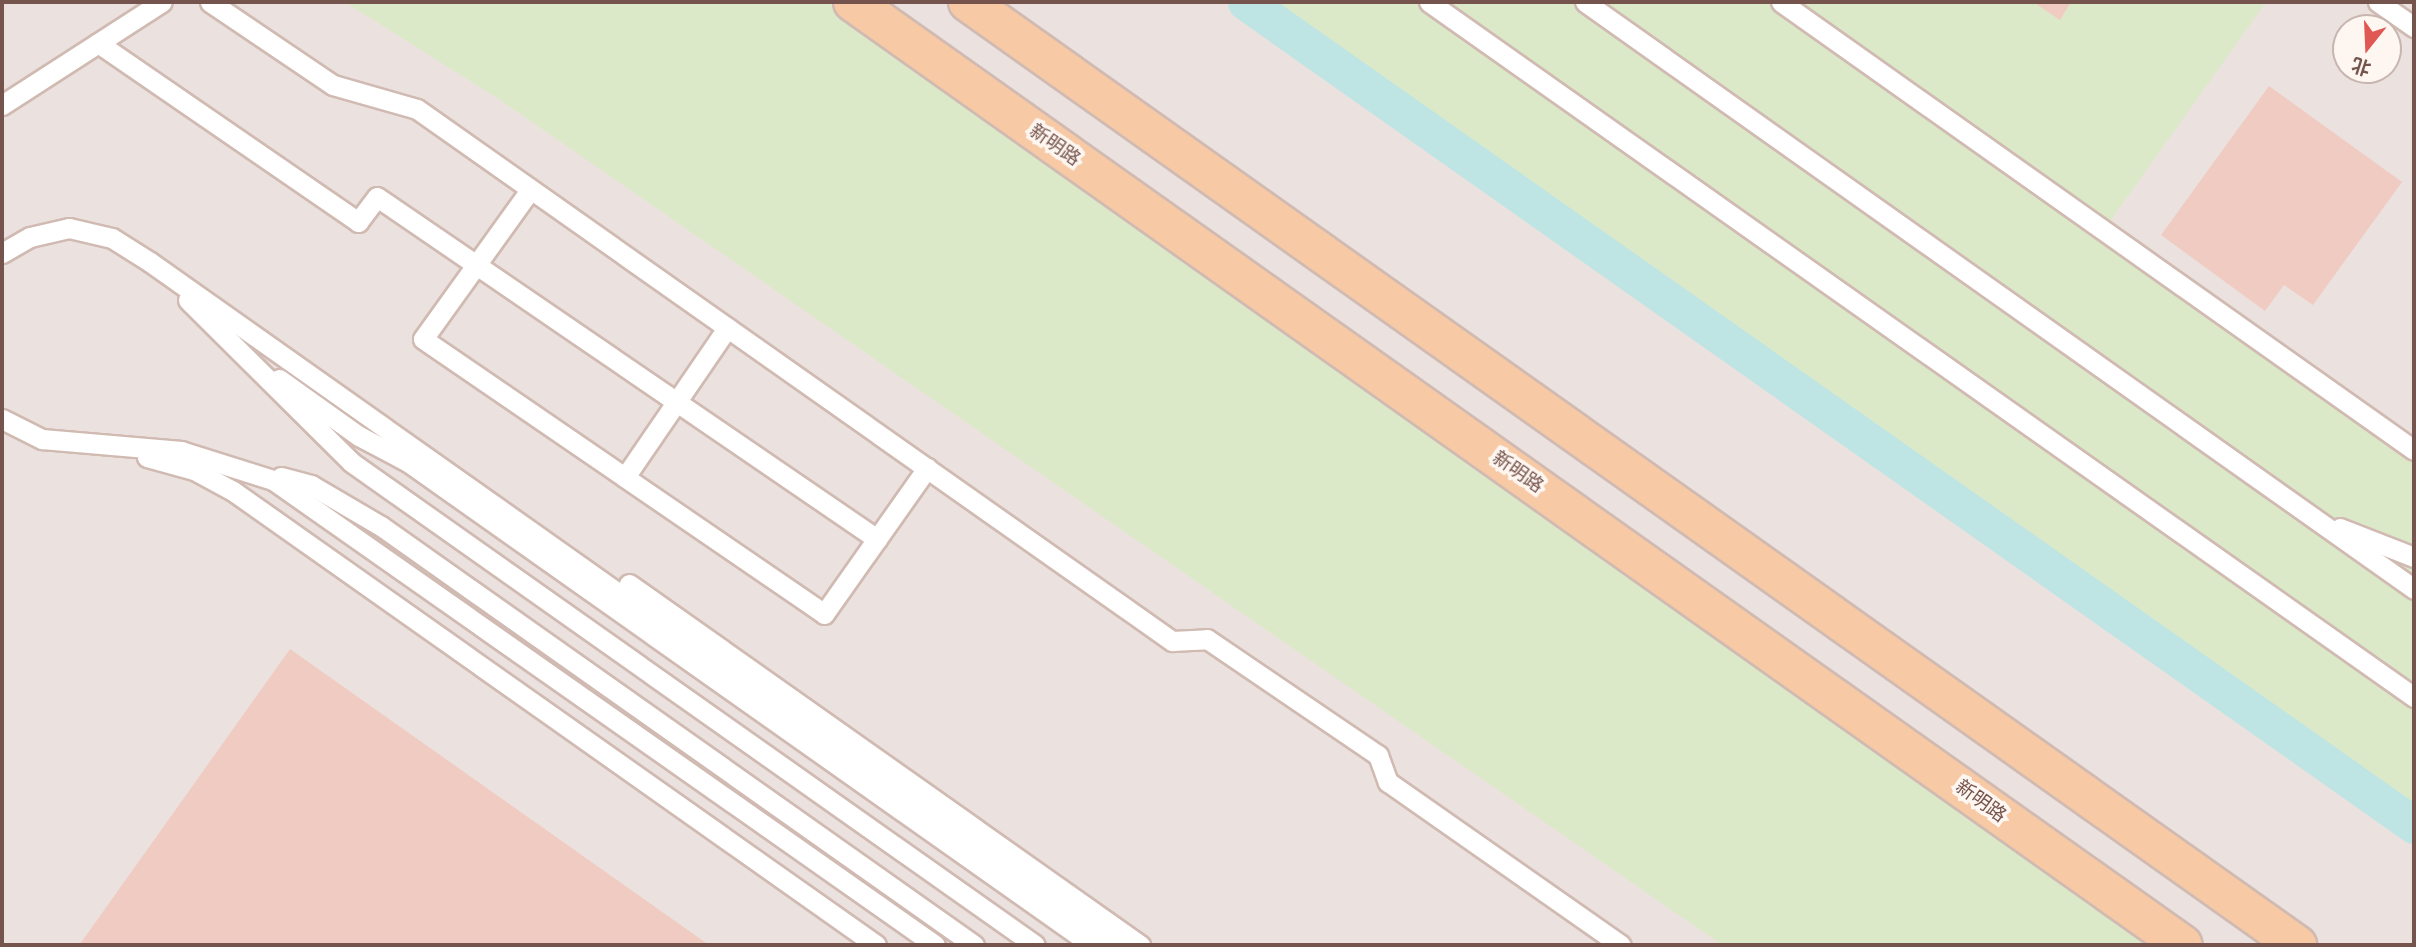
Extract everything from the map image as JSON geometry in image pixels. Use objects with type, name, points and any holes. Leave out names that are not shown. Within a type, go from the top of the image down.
[{"type":"main road","name":"新明路","points":[[853,2],[2182,945]]},
{"type":"main road","points":[[968,2],[2297,945]]},
{"type":"lane","points":[[2,105],[162,2]]},
{"type":"lane","points":[[210,2],[333,85],[417,109],[1172,641],[1207,639],[1378,755],[1388,782],[1621,945]]},
{"type":"lane","points":[[1429,2],[2414,697]]},
{"type":"lane","points":[[1585,2],[2414,589]]},
{"type":"lane","points":[[1781,2],[2414,450]]},
{"type":"lane","points":[[2378,2],[2414,27]]},
{"type":"lane","points":[[98,43],[358,222],[377,197],[877,539]]},
{"type":"lane","points":[[530,190],[478,267],[424,339],[824,614],[927,468]]},
{"type":"lane","points":[[2,253],[30,237],[69,228],[112,238],[150,262],[1116,945]]},
{"type":"lane","points":[[150,262],[351,462],[1035,945]]},
{"type":"lane","points":[[150,262],[232,304],[1140,945]]},
{"type":"lane","points":[[625,477],[727,328]]},
{"type":"lane","points":[[236,348],[359,436],[408,462],[1092,945]]},
{"type":"lane","points":[[2,419],[42,439],[181,451],[311,485],[381,526],[974,945]]},
{"type":"lane","points":[[102,445],[194,470],[233,491],[876,945]]},
{"type":"lane","points":[[227,463],[273,480],[318,508],[935,945]]},
{"type":"lane","points":[[2315,519],[2414,557]]},
{"type":"shaded area","points":[[2,2],[2414,2],[2414,945],[2,945]]},
{"type":"green space","points":[[345,2],[848,2],[2172,945],[1722,945],[500,100]]},
{"type":"green space","points":[[1246,2],[2266,2],[2104,230],[2414,450],[2414,825]]},
{"type":"building","points":[[2033,2],[2071,2],[2060,20]]},
{"type":"building","points":[[2269,86],[2402,182],[2313,305],[2284,285],[2265,311],[2161,235]]},
{"type":"building","points":[[290,649],[709,945],[80,944]]},
{"type":"waterway","points":[[1246,2],[2414,825]]}]
